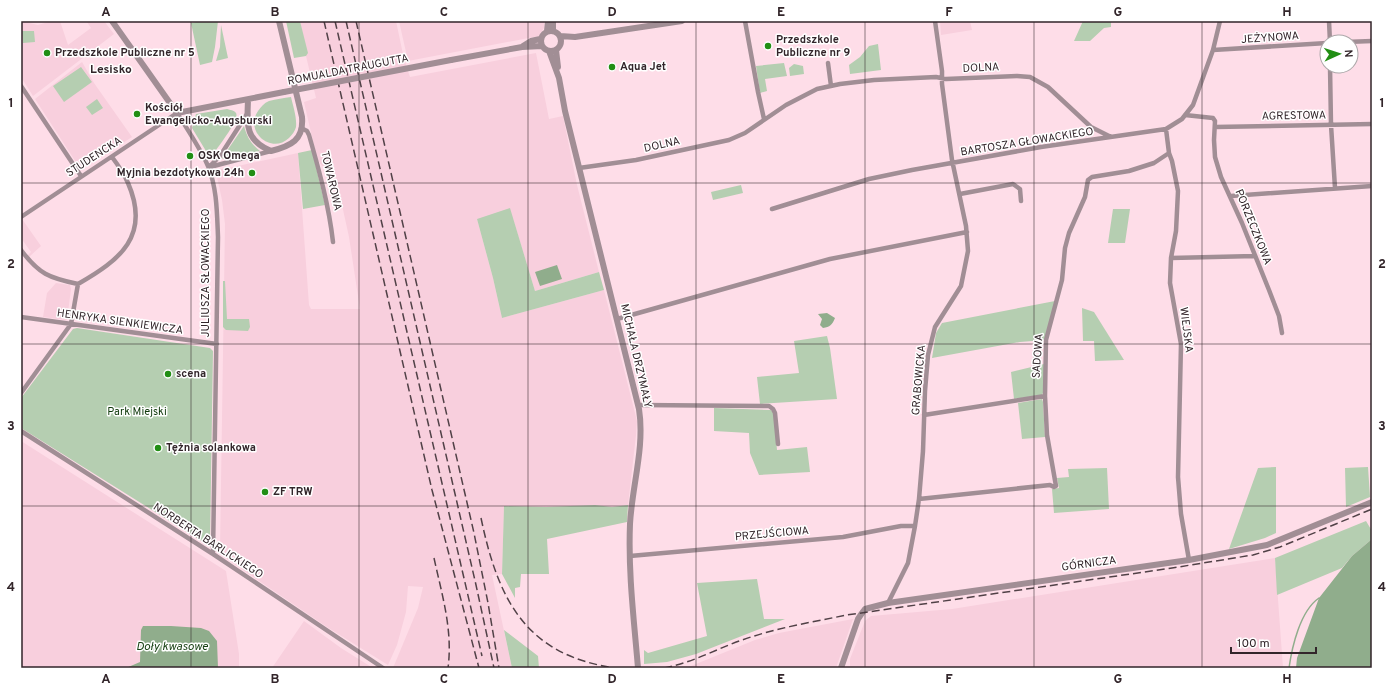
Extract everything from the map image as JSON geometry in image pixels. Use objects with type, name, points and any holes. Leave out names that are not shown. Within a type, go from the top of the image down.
[{"type":"street","name":"JULIUSZA SŁOWACKIEGO","points":[[112,21],[192,136],[208,167],[217,209],[217,344],[213,554]]},
{"type":"street","points":[[208,167],[284,148],[299,136],[302,117],[279,21]]},
{"type":"street","points":[[548,21],[550,31]]},
{"type":"street","points":[[550,31],[553,21]]},
{"type":"street","points":[[575,37],[561,43],[553,50],[541,43],[543,34],[550,31],[560,36],[575,37],[682,21]]},
{"type":"street","points":[[745,21],[764,119]]},
{"type":"street","name":"GRABOWICKA","points":[[888,603],[908,563],[915,526],[923,451],[928,355],[935,327],[961,286],[968,251],[941,78],[942,71],[935,21]]},
{"type":"street","name":"BARTOSZA GŁOWACKIEGO","points":[[772,209],[869,179],[1041,147],[1166,129],[1182,119],[1193,105],[1213,50],[1220,21]]},
{"type":"street","points":[[1328,34],[1329,21]]},
{"type":"street","points":[[560,36],[561,43]]},
{"type":"street","points":[[1359,42],[1372,41]]},
{"type":"street","name":"ROMUALDA TRAUGUTTA","points":[[177,113],[541,43]]},
{"type":"street","name":"JEŻYNOWA","points":[[1213,50],[1319,43]]},
{"type":"street","name":"MICHAŁA DRZYMAŁY","points":[[553,50],[565,111],[639,405],[641,434],[630,524],[630,556],[638,668]]},
{"type":"street","points":[[828,63],[831,86]]},
{"type":"street","points":[[1330,74],[1331,125],[1335,188]]},
{"type":"street","name":"DOLNA","points":[[579,168],[636,160],[729,140],[817,89],[874,80],[936,77],[946,79],[1017,76],[1030,77],[1048,87],[1091,127],[1111,137]]},
{"type":"street","points":[[21,86],[81,176]]},
{"type":"street","points":[[248,100],[247,126],[250,135],[256,142],[271,151]]},
{"type":"street","name":"STUDENCKA","points":[[21,217],[177,113]]},
{"type":"street","points":[[208,167],[220,156],[247,114]]},
{"type":"street","points":[[1185,115],[1213,118],[1216,120],[1215,127]]},
{"type":"street","name":"AGRESTOWA","points":[[1215,127],[1372,124]]},
{"type":"street","name":"PORZECZKOWA","points":[[1215,127],[1215,157],[1279,316],[1282,333]]},
{"type":"street","name":"TOWAROWA","points":[[301,128],[307,131],[309,135],[321,175],[331,224],[333,242]]},
{"type":"street","name":"WIEJSKA","points":[[1166,129],[1168,153],[1172,160],[1178,191],[1176,231],[1171,258],[1170,283],[1181,344],[1178,477],[1181,514],[1189,560]]},
{"type":"street","name":"SADOWA","points":[[919,499],[1050,485],[1055,487],[1056,483],[1047,435],[1045,396],[1046,340],[1062,280],[1065,248],[1069,233],[1085,197],[1088,180],[1097,175],[1129,171],[1154,163],[1168,153]]},
{"type":"street","points":[[21,393],[71,324],[78,284],[116,258],[128,245],[134,231],[136,214],[131,191],[128,182],[112,157]]},
{"type":"street","points":[[960,194],[1014,184],[1020,189],[1021,201]]},
{"type":"street","points":[[1231,196],[1372,186]]},
{"type":"street","points":[[617,319],[830,259],[966,232]]},
{"type":"street","points":[[21,250],[31,263],[44,274],[55,279],[78,284]]},
{"type":"street","points":[[1171,258],[1255,256]]},
{"type":"street","name":"HENRYKA SIENKIEWICZA","points":[[21,318],[217,344]]},
{"type":"street","points":[[924,415],[1045,396]]},
{"type":"street","points":[[639,405],[769,406],[776,413],[778,444]]},
{"type":"street","name":"NORBERTA BARLICKIEGO","points":[[21,431],[213,554],[383,668]]},
{"type":"street","name":"GÓRNICZA","points":[[841,668],[858,619],[865,609],[888,603],[1189,560],[1267,545],[1372,502]]},
{"type":"street","name":"PRZEJŚCIOWA","points":[[630,556],[843,537],[901,526],[915,526]]},
{"type":"shaded area","name":"Przedszkole Publiczne nr 5","points":[[21,21],[38,25],[52,21],[60,21],[68,45],[91,28],[87,22],[88,21],[104,21],[114,34],[33,96],[21,77]]},
{"type":"shaded area","points":[[300,21],[396,21],[404,59],[410,77],[536,53],[549,119],[563,116],[577,185],[599,272],[535,291],[513,219],[477,219],[502,318],[604,290],[637,421],[636,435],[628,505],[612,507],[595,505],[546,507],[504,506],[502,574],[492,575],[512,668],[393,668],[418,608],[423,587],[408,586],[406,612],[397,645],[388,665],[327,627],[224,557],[220,550],[225,224],[217,177],[219,170],[298,153],[309,305],[311,309],[360,309],[349,237],[333,164],[322,166],[317,159],[304,102],[316,98],[306,56],[307,53]]},
{"type":"shaded area","points":[[399,21],[544,21],[544,28],[539,36],[408,61]]},
{"type":"shaded area","points":[[940,21],[970,21],[972,30],[941,35]]},
{"type":"shaded area","points":[[82,62],[94,83],[132,137],[81,170],[35,99]]},
{"type":"shaded area","points":[[22,219],[41,246],[29,257],[28,255],[31,252],[21,238]]},
{"type":"shaded area","points":[[56,283],[70,285],[71,289],[67,320],[43,317],[47,293]]},
{"type":"shaded area","points":[[21,441],[226,571],[239,654],[239,668],[21,668]]},
{"type":"shaded area","points":[[1275,558],[1283,668],[850,668],[850,659],[865,621],[871,616],[952,609]]},
{"type":"shaded area","points":[[853,619],[836,668],[686,668],[755,640],[779,633]]},
{"type":"shaded area","points":[[304,621],[341,648],[373,668],[272,668]]},
{"type":"green space","points":[[218,21],[212,62],[200,65],[191,23]]},
{"type":"green space","points":[[286,21],[300,21],[308,53],[306,56],[294,58]]},
{"type":"green space","points":[[1083,21],[1111,21],[1111,27],[1104,28],[1090,41],[1074,41]]},
{"type":"green space","points":[[221,25],[228,58],[216,61],[220,47]]},
{"type":"green space","points":[[22,31],[34,31],[35,42],[23,43]]},
{"type":"green space","points":[[878,44],[881,70],[850,74],[849,65],[860,57],[869,46]]},
{"type":"green space","points":[[784,63],[787,76],[765,79],[767,91],[760,93],[756,66]]},
{"type":"green space","points":[[794,64],[803,66],[804,74],[790,76],[789,68]]},
{"type":"green space","points":[[81,67],[92,82],[64,102],[53,86]]},
{"type":"green space","points":[[291,97],[296,119],[295,130],[289,138],[282,143],[275,144],[268,142],[257,133],[254,126],[258,111],[269,101]]},
{"type":"green space","points":[[97,99],[103,108],[92,115],[86,107]]},
{"type":"green space","points":[[227,109],[236,113],[235,121],[213,154],[209,156],[192,128],[196,114]]},
{"type":"green space","points":[[244,126],[246,134],[254,146],[260,151],[223,159],[222,158]]},
{"type":"green space","points":[[312,150],[325,205],[303,209],[298,153]]},
{"type":"green space","points":[[741,185],[743,193],[713,200],[711,192]]},
{"type":"green space","points":[[510,208],[535,291],[599,272],[604,290],[502,318],[477,219]]},
{"type":"green space","points":[[1113,209],[1130,209],[1125,243],[1108,243]]},
{"type":"green space","points":[[223,281],[225,281],[227,319],[249,319],[250,327],[248,331],[226,330],[223,327]]},
{"type":"green space","points":[[1055,301],[1045,340],[1020,342],[932,358],[936,333],[942,323]]},
{"type":"green space","points":[[1082,308],[1094,312],[1124,360],[1095,361],[1094,341],[1083,341]]},
{"type":"green space","name":"Park Miejski","points":[[77,328],[210,348],[213,351],[210,545],[21,428],[21,398],[73,329]]},
{"type":"green space","points":[[827,336],[837,399],[760,404],[757,377],[799,373],[794,341]]},
{"type":"green space","points":[[1044,364],[1044,391],[1042,395],[1014,399],[1011,372]]},
{"type":"green space","points":[[1042,399],[1045,437],[1022,439],[1018,403]]},
{"type":"green space","points":[[714,408],[771,410],[774,414],[777,450],[807,447],[810,472],[759,475],[750,453],[749,433],[714,431]]},
{"type":"green space","points":[[1276,467],[1276,533],[1229,549],[1258,468]]},
{"type":"green space","points":[[1368,467],[1370,497],[1346,507],[1345,468]]},
{"type":"green space","points":[[1107,468],[1109,509],[1054,513],[1052,489],[1059,488],[1057,478],[1069,477],[1068,469]]},
{"type":"green space","points":[[595,505],[612,507],[628,505],[627,522],[547,539],[549,574],[521,574],[520,587],[515,588],[515,598],[502,574],[504,506],[546,507]]},
{"type":"green space","points":[[1366,521],[1372,531],[1372,539],[1352,556],[1342,568],[1277,595],[1275,558]]},
{"type":"green space","points":[[757,579],[764,619],[785,619],[696,654],[667,662],[644,664],[644,650],[648,653],[707,636],[697,583]]},
{"type":"green space","points":[[504,630],[538,656],[539,668],[512,668]]},
{"type":"water","points":[[557,265],[562,279],[540,286],[535,272]]},
{"type":"water","points":[[827,313],[835,318],[830,325],[823,328],[820,325],[822,319],[818,314]]},
{"type":"water","points":[[1372,539],[1372,668],[1296,668],[1297,658],[1319,598],[1352,556]]},
{"type":"water","name":"Doły kwasowe","points":[[143,626],[201,628],[209,631],[217,641],[218,668],[126,668],[140,662],[141,630]]},
{"type":"waterway","points":[[1289,668],[1292,650],[1302,620],[1312,604],[1319,598]]},
{"type":"railway","points":[[324,21],[432,490],[479,668]]},
{"type":"railway","points":[[335,21],[482,656]]},
{"type":"railway","points":[[346,21],[494,668]]},
{"type":"railway","points":[[356,21],[474,533],[499,668]]},
{"type":"railway","points":[[664,668],[674,666],[768,632],[847,615],[1253,555],[1280,547],[1372,509]]},
{"type":"railway","points":[[481,518],[496,574],[507,598],[521,618],[538,636],[558,650],[584,661],[615,668]]},
{"type":"railway","points":[[434,558],[448,626],[448,668]]},
{"type":"place","name":"Przedszkole Publiczne nr 9","points":[[768,46]]},
{"type":"place","name":"Przedszkole Publiczne nr 5","points":[[47,53]]},
{"type":"place","name":"Aqua Jet","points":[[612,67]]},
{"type":"place","name":"Kościół Ewangelicko-Augsburski","points":[[137,114]]},
{"type":"place","name":"OSK Omega","points":[[190,156]]},
{"type":"place","name":"Myjnia bezdotykowa 24h","points":[[252,173]]},
{"type":"place","name":"scena","points":[[168,374]]},
{"type":"place","name":"Tężnia solankowa","points":[[158,448]]},
{"type":"place","name":"ZF TRW","points":[[265,492]]},
{"type":"district","name":"Lesisko","points":[[111,70]]}]
